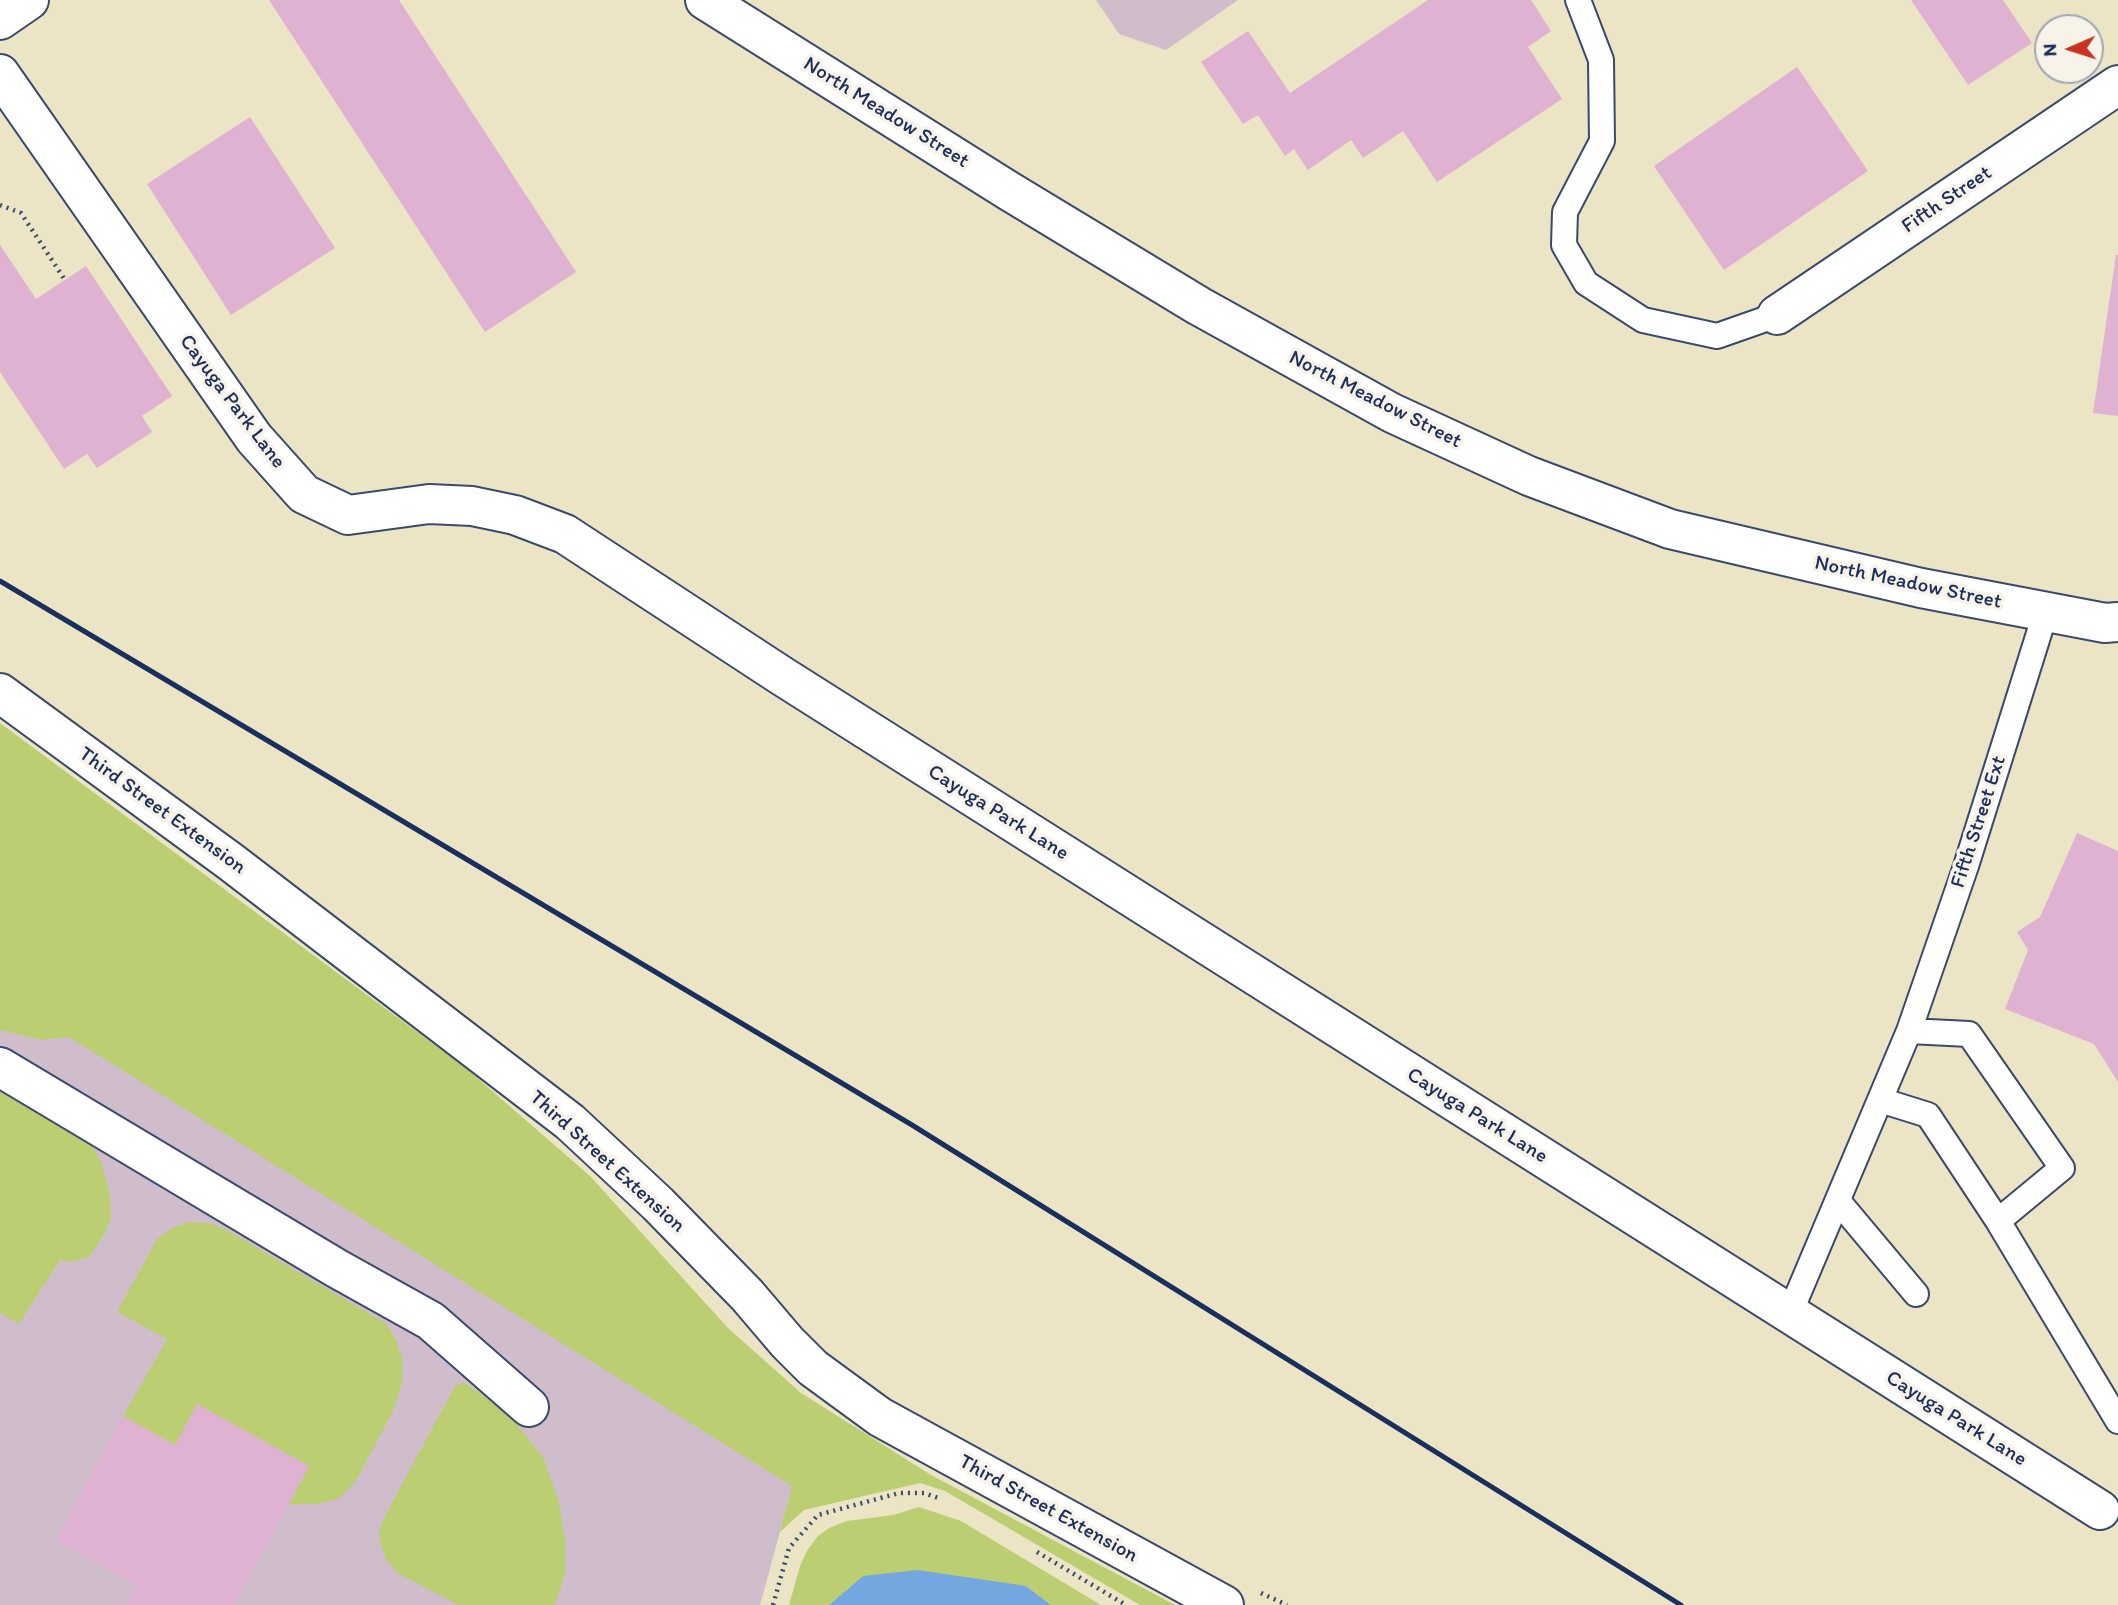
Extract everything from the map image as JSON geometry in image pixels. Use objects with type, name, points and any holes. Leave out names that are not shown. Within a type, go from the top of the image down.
[{"type":"main road","points":[[0,20],[29,0]]},
{"type":"main road","name":"North Meadow Street","points":[[705,0],[1009,191],[1199,306],[1392,413],[1529,476],[1670,529],[1922,588],[2114,625]]},
{"type":"main road","name":"Cayuga Park Lane","points":[[0,74],[254,438],[304,494],[348,515],[429,504],[472,506],[515,515],[565,534],[794,684],[1790,1313],[2109,1502]]},
{"type":"main road","name":"Fifth Street","points":[[1777,316],[2118,85]]},
{"type":"main road","name":"Third Street Extension","points":[[0,694],[231,862],[570,1122],[658,1204],[747,1295],[786,1342],[813,1368],[880,1417],[1237,1598]]},
{"type":"main road","points":[[0,1067],[336,1268],[431,1321],[529,1407]]},
{"type":"lane","points":[[1578,0],[1601,60],[1602,141],[1565,212],[1564,245],[1586,283],[1643,320],[1717,336],[1777,316]]},
{"type":"lane","name":"Fifth Street Ext","points":[[1790,1313],[1909,1031],[1966,866],[2046,611]]},
{"type":"lane","points":[[1909,1031],[1969,1034],[2062,1168],[1998,1221]]},
{"type":"lane","points":[[1880,1100],[1928,1115],[1998,1221],[2118,1420]]},
{"type":"lane","points":[[1838,1201],[1916,1294]]},
{"type":"path","points":[[0,205],[21,214],[65,280]]},
{"type":"path","points":[[773,1605],[789,1548],[818,1515],[899,1493],[924,1493],[946,1500]]},
{"type":"path","points":[[1035,1551],[1126,1605]]},
{"type":"path","points":[[1237,1598],[1262,1593],[1287,1605]]},
{"type":"shaded area","points":[[1096,0],[1238,0],[1166,50],[1119,34]]},
{"type":"shaded area","points":[[0,979],[798,1466],[760,1605],[0,1605]]},
{"type":"green space","points":[[0,723],[467,1069],[590,1176],[728,1328],[801,1393],[931,1475],[1175,1605],[1140,1605],[945,1491],[920,1483],[804,1510],[780,1532],[792,1486],[69,1037],[42,1040],[0,1030]]},
{"type":"green space","points":[[0,1092],[92,1146],[101,1161],[110,1195],[111,1217],[106,1232],[89,1257],[72,1262],[60,1260],[19,1324],[0,1313]]},
{"type":"green space","points":[[189,1222],[209,1223],[225,1229],[387,1324],[396,1340],[402,1357],[402,1383],[394,1409],[356,1481],[338,1499],[317,1504],[289,1504],[309,1466],[197,1405],[175,1445],[123,1416],[167,1339],[117,1312],[157,1239],[172,1228]]},
{"type":"green space","points":[[464,1382],[509,1414],[544,1459],[558,1499],[565,1539],[565,1575],[555,1605],[459,1605],[399,1574],[386,1560],[379,1530],[386,1514],[455,1386]]},
{"type":"green space","points":[[919,1507],[961,1521],[1101,1605],[1051,1605],[1026,1586],[863,1576],[829,1605],[789,1605],[800,1566],[818,1536],[847,1521],[893,1515]]},
{"type":"water","points":[[918,1570],[1026,1586],[1051,1605],[829,1605],[863,1576]]},
{"type":"building","points":[[269,0],[399,0],[576,272],[485,332]]},
{"type":"building","points":[[1428,0],[1531,0],[1551,31],[1528,47],[1562,99],[1437,182],[1403,131],[1363,158],[1351,140],[1308,170],[1294,149],[1285,156],[1258,115],[1243,124],[1201,62],[1248,31],[1290,93]]},
{"type":"building","points":[[1911,0],[2003,0],[2032,43],[1968,85]]},
{"type":"building","points":[[1797,67],[1868,171],[1724,270],[1654,166]]},
{"type":"building","points":[[250,117],[335,248],[231,315],[147,184]]},
{"type":"building","points":[[0,245],[36,299],[86,266],[172,396],[142,416],[152,432],[97,468],[87,454],[64,469],[0,372]]},
{"type":"building","points":[[2118,255],[2118,416],[2093,413]]},
{"type":"building","points":[[2077,833],[2118,851],[2118,1082],[2094,1044],[2005,1009],[2028,950],[2017,932],[2040,917]]},
{"type":"building","points":[[197,1404],[309,1466],[234,1605],[126,1605],[137,1585],[56,1540],[123,1416],[175,1445]]},
{"type":"railway","points":[[0,581],[912,1125],[1681,1605]]}]
